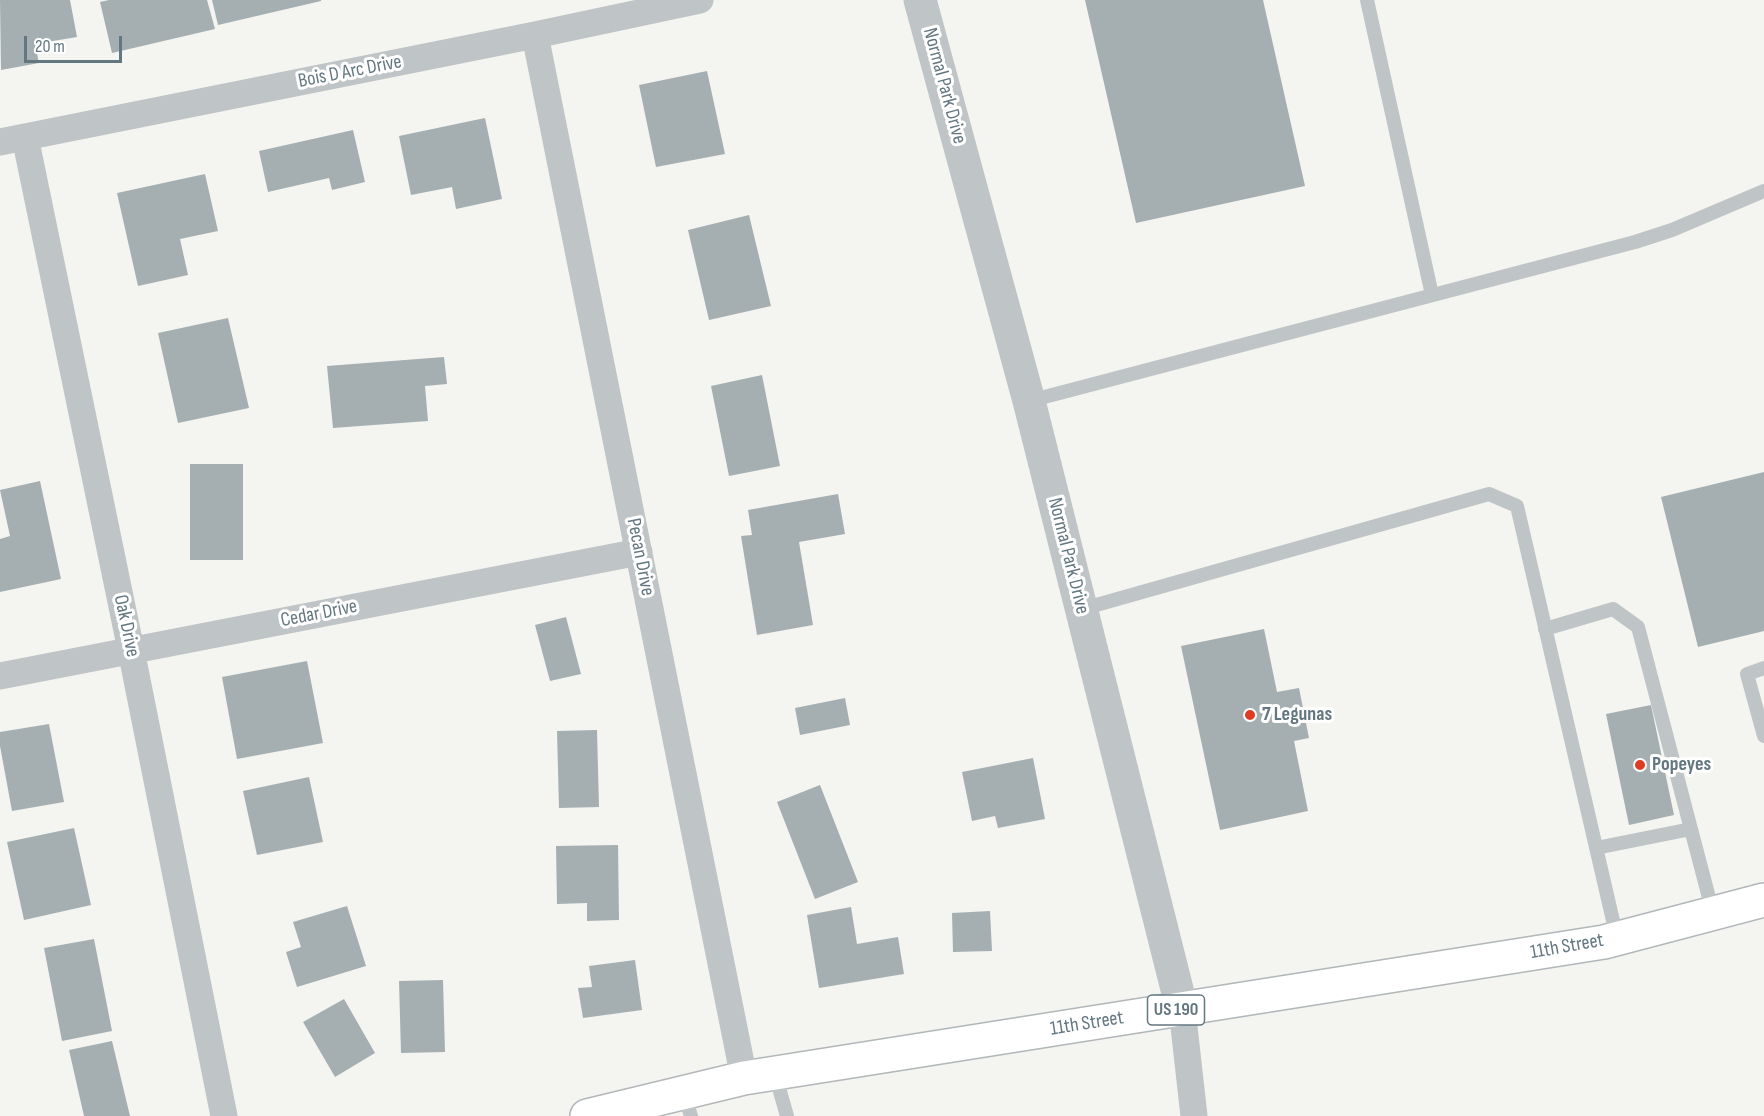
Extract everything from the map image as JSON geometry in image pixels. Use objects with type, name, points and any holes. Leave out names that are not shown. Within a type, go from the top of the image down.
[{"type":"main road","name":"11th Street","points":[[587,1116],[687,1104],[759,1076],[1581,946],[1764,900]]},
{"type":"street","name":"Bois D Arc Drive","points":[[12,140],[700,0]]},
{"type":"street","name":"Normal Park Drive","points":[[920,0],[1029,401],[1182,1009],[1194,1116]]},
{"type":"street","name":"Pecan Drive","points":[[535,35],[639,552],[759,1076]]},
{"type":"street","name":"Oak Drive","points":[[12,140],[131,650],[224,1116]]},
{"type":"street","name":"Cedar Drive","points":[[0,676],[639,552]]},
{"type":"lane","points":[[1367,0],[1432,295]]},
{"type":"lane","points":[[1029,401],[1644,239],[1672,230],[1764,191]]},
{"type":"lane","points":[[1082,609],[1489,494],[1517,506],[1617,938]]},
{"type":"lane","points":[[1545,629],[1613,609],[1638,627],[1714,913]]},
{"type":"lane","points":[[1764,668],[1747,674],[1764,736]]},
{"type":"lane","points":[[1596,848],[1691,829]]},
{"type":"lane","points":[[759,1076],[787,1116]]},
{"type":"building","points":[[0,0],[70,0],[77,37],[35,44],[39,63],[1,70]]},
{"type":"building","points":[[109,0],[207,0],[215,29],[112,53],[100,2]]},
{"type":"building","points":[[212,0],[321,0],[321,1],[218,25]]},
{"type":"building","points":[[1085,0],[1263,0],[1305,186],[1136,223]]},
{"type":"building","points":[[707,71],[725,154],[656,167],[639,85]]},
{"type":"building","points":[[485,118],[502,199],[456,209],[452,187],[411,195],[399,136]]},
{"type":"building","points":[[353,130],[365,182],[332,190],[329,178],[268,192],[259,151]]},
{"type":"building","points":[[205,174],[218,231],[180,239],[188,275],[138,286],[117,193]]},
{"type":"building","points":[[749,215],[771,306],[709,320],[688,230]]},
{"type":"building","points":[[228,318],[249,408],[178,423],[158,333]]},
{"type":"building","points":[[444,357],[447,384],[425,386],[428,421],[333,428],[327,366]]},
{"type":"building","points":[[762,375],[780,466],[729,476],[711,386]]},
{"type":"building","points":[[190,464],[243,464],[243,560],[190,560]]},
{"type":"building","points":[[1764,472],[1764,631],[1698,647],[1661,497]]},
{"type":"building","points":[[40,481],[61,579],[0,592],[0,539],[10,536],[0,490]]},
{"type":"building","points":[[838,494],[845,534],[799,542],[813,625],[757,635],[741,536],[752,535],[748,510]]},
{"type":"building","points":[[566,617],[581,674],[550,681],[535,625]]},
{"type":"building","name":"7 Legunas","points":[[1264,629],[1277,692],[1299,688],[1309,738],[1294,741],[1308,811],[1220,830],[1181,646]]},
{"type":"building","points":[[307,661],[323,743],[237,759],[222,677]]},
{"type":"building","points":[[845,698],[850,725],[800,735],[795,708]]},
{"type":"building","name":"Popeyes","points":[[1651,705],[1674,815],[1629,825],[1606,714]]},
{"type":"building","points":[[49,724],[64,802],[12,811],[0,746],[0,732]]},
{"type":"building","points":[[597,730],[599,807],[559,808],[557,731]]},
{"type":"building","points":[[1033,758],[1045,819],[998,828],[995,816],[972,821],[962,772]]},
{"type":"building","points":[[309,777],[323,842],[257,855],[243,791]]},
{"type":"building","points":[[820,785],[858,882],[815,899],[777,802]]},
{"type":"building","points":[[74,828],[91,905],[24,920],[7,842]]},
{"type":"building","points":[[618,845],[619,920],[587,921],[587,903],[557,904],[556,846]]},
{"type":"building","points":[[347,906],[366,966],[297,987],[286,952],[301,947],[293,922]]},
{"type":"building","points":[[851,907],[857,944],[898,937],[904,974],[819,988],[807,915]]},
{"type":"building","points":[[990,911],[992,951],[953,952],[952,913]]},
{"type":"building","points":[[94,939],[112,1031],[62,1041],[44,948]]},
{"type":"building","points":[[635,960],[642,1010],[583,1018],[578,988],[592,987],[589,966]]},
{"type":"building","points":[[443,980],[445,1052],[401,1053],[399,981]]},
{"type":"building","points":[[344,999],[375,1053],[335,1077],[303,1022]]},
{"type":"building","points":[[112,1041],[130,1116],[84,1116],[69,1050]]},
{"type":"place","name":"7 Legunas","points":[[1250,715]]},
{"type":"place","name":"Popeyes","points":[[1640,765]]}]
